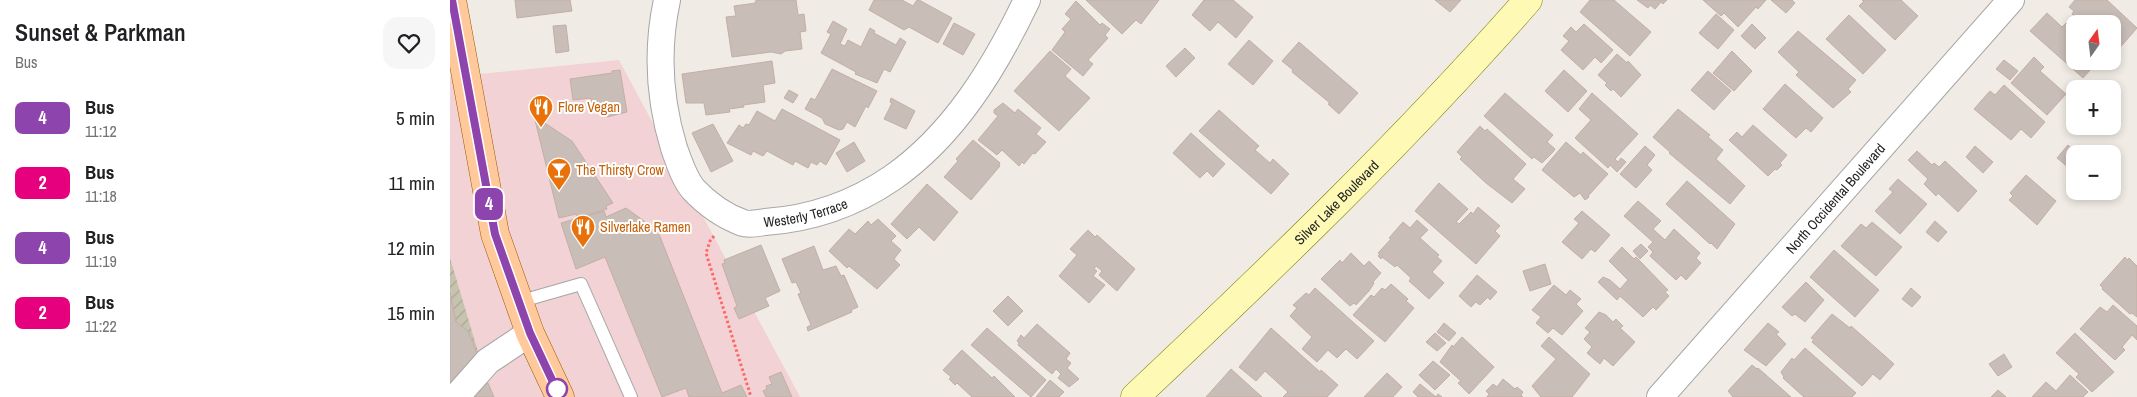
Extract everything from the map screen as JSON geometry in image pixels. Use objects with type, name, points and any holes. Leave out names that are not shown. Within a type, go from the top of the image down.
[{"type":"main road","points":[[452,0],[495,234],[530,333],[560,397]]},
{"type":"main road","name":"Silver Lake Boulevard","points":[[1135,397],[1336,206],[1471,65],[1528,0]]},
{"type":"street","name":"Westerly Terrace","points":[[667,0],[662,25],[660,68],[665,119],[680,167],[692,188],[717,210],[745,224],[782,221],[815,214],[854,200],[892,178],[932,145],[974,95],[1012,32],[1027,0]]},
{"type":"street","name":"North Occidental Boulevard","points":[[1660,397],[2011,0]]},
{"type":"street","points":[[456,397],[488,361],[530,333]]},
{"type":"lane","points":[[518,302],[581,284],[631,397]]},
{"type":"path","points":[[718,232],[710,241],[706,254],[751,397]]},
{"type":"shaded area","points":[[619,60],[800,397],[450,397],[450,77]]},
{"type":"shaded area","points":[[450,258],[479,355],[450,387]]},
{"type":"building","points":[[515,0],[570,0],[572,11],[517,18]]},
{"type":"building","points":[[796,0],[798,15],[804,14],[806,31],[800,32],[802,49],[785,51],[781,54],[771,52],[732,57],[726,17],[736,16],[734,6],[756,3],[755,1]]},
{"type":"building","points":[[874,0],[902,0],[913,6],[919,0],[952,18],[938,43],[909,27],[904,30],[869,10]]},
{"type":"building","points":[[1086,0],[1159,0],[1141,24],[1136,20],[1122,34]]},
{"type":"building","points":[[1204,0],[1233,0],[1253,17],[1236,38],[1218,22],[1210,31],[1192,15]]},
{"type":"building","points":[[1435,0],[1461,0],[1450,12]]},
{"type":"building","points":[[1590,0],[1614,0],[1651,32],[1630,56],[1580,12]]},
{"type":"building","points":[[1637,0],[1667,0],[1663,4],[1661,2],[1655,9],[1650,5],[1648,8]]},
{"type":"building","points":[[1703,0],[1766,0],[1758,9],[1756,7],[1738,27],[1724,13],[1721,16]]},
{"type":"building","points":[[1771,0],[1792,0],[1795,3],[1786,13]]},
{"type":"building","points":[[1862,0],[1901,0],[1918,16],[1895,40],[1859,6],[1864,1]]},
{"type":"building","points":[[2075,0],[2107,0],[2137,28],[2121,46],[2121,15],[2073,15],[2074,11],[2069,7]]},
{"type":"building","points":[[1076,1],[1100,25],[1102,23],[1110,29],[1105,35],[1108,38],[1088,60],[1093,64],[1083,76],[1052,50],[1065,32],[1062,29],[1071,19],[1065,14]]},
{"type":"building","points":[[2047,13],[2062,27],[2066,23],[2066,63],[2030,31]]},
{"type":"building","points":[[1716,14],[1734,30],[1718,49],[1699,33]]},
{"type":"building","points":[[1849,15],[1886,50],[1863,74],[1826,39]]},
{"type":"building","points":[[833,21],[847,29],[840,44],[845,46],[848,40],[861,47],[870,28],[875,31],[874,33],[896,45],[900,38],[906,42],[890,72],[884,69],[877,83],[855,74],[856,72],[821,53],[831,34],[827,32]]},
{"type":"building","points":[[954,23],[975,34],[963,55],[943,44]]},
{"type":"building","points":[[1584,24],[1613,50],[1601,63],[1595,57],[1583,70],[1561,50],[1569,41],[1563,36],[1571,27],[1576,32]]},
{"type":"building","points":[[1752,24],[1766,38],[1755,49],[1741,36]]},
{"type":"building","points":[[566,25],[569,51],[556,53],[553,26]]},
{"type":"building","points":[[1798,31],[1856,80],[1848,89],[1851,92],[1833,108],[1796,75],[1799,72],[1778,52]]},
{"type":"building","points":[[1249,40],[1273,61],[1253,85],[1228,64]]},
{"type":"building","points":[[1299,42],[1358,93],[1339,114],[1328,104],[1330,103],[1292,72],[1293,70],[1282,61]]},
{"type":"building","points":[[1185,48],[1195,58],[1176,77],[1166,66]]},
{"type":"building","points":[[1050,51],[1071,69],[1065,76],[1090,98],[1059,131],[1014,91]]},
{"type":"building","points":[[1732,51],[1752,71],[1734,91],[1713,73]]},
{"type":"building","points":[[1617,54],[1627,63],[1628,61],[1641,75],[1621,97],[1613,89],[1611,91],[1605,85],[1607,83],[1598,75]]},
{"type":"building","points":[[2034,57],[2044,67],[2040,71],[2066,94],[2047,115],[2011,83]]},
{"type":"building","points":[[2004,60],[2018,71],[2010,80],[1996,69]]},
{"type":"building","points":[[772,61],[775,83],[763,85],[765,102],[729,109],[730,112],[706,115],[704,103],[686,103],[682,74]]},
{"type":"building","points":[[832,69],[877,91],[868,108],[866,106],[855,127],[847,122],[843,129],[839,130],[825,124],[822,118],[805,109],[811,98],[815,100]]},
{"type":"building","points":[[620,70],[627,112],[607,117],[606,109],[593,111],[591,98],[573,100],[570,79],[612,73],[612,71]]},
{"type":"building","points":[[1564,70],[1587,91],[1568,112],[1545,91]]},
{"type":"building","points":[[2074,70],[2090,70],[2083,78]]},
{"type":"building","points":[[1708,71],[1731,91],[1714,110],[1691,90]]},
{"type":"building","points":[[1785,84],[1823,118],[1811,132],[1806,128],[1796,138],[1763,109]]},
{"type":"building","points":[[2004,85],[2045,122],[2031,138],[2021,129],[2011,140],[1974,109],[1990,91],[1995,95]]},
{"type":"building","points":[[789,90],[798,95],[793,103],[784,98]]},
{"type":"building","points":[[1505,93],[1553,135],[1547,142],[1555,149],[1542,163],[1534,157],[1532,159],[1484,116]]},
{"type":"building","points":[[1592,93],[1638,134],[1615,159],[1618,162],[1621,158],[1626,162],[1617,172],[1610,165],[1608,168],[1575,138],[1591,120],[1579,109]]},
{"type":"building","points":[[891,98],[915,111],[906,129],[884,119],[892,103],[890,102]]},
{"type":"building","points":[[1003,103],[1015,113],[1018,109],[1041,128],[1036,134],[1046,142],[1024,164],[1022,162],[1019,166],[1002,150],[997,155],[978,140],[998,116],[994,113],[994,110]]},
{"type":"building","points":[[782,109],[840,140],[826,165],[820,161],[817,165],[811,162],[808,168],[795,161],[793,165],[767,151],[763,156],[753,151],[751,155],[727,143],[739,125],[743,128],[746,124],[749,125],[757,111],[775,121]]},
{"type":"building","points":[[1678,109],[1710,135],[1708,137],[1723,150],[1716,159],[1745,186],[1730,204],[1669,153],[1653,137]]},
{"type":"building","points":[[1219,110],[1259,146],[1255,150],[1270,163],[1273,159],[1289,174],[1271,194],[1199,131]]},
{"type":"building","points":[[534,116],[572,141],[613,203],[606,206],[607,209],[578,218],[576,214],[559,218]]},
{"type":"building","points":[[713,124],[733,161],[711,172],[692,133]]},
{"type":"building","points":[[1753,125],[1787,155],[1780,163],[1782,165],[1768,176],[1729,140],[1737,132],[1742,137]]},
{"type":"building","points":[[1480,126],[1485,131],[1487,129],[1526,164],[1513,179],[1525,189],[1512,203],[1486,183],[1460,159],[1462,157],[1457,152]]},
{"type":"building","points":[[1191,133],[1225,164],[1213,177],[1207,171],[1200,178],[1173,153]]},
{"type":"building","points":[[973,140],[1000,163],[1000,166],[971,200],[944,177],[958,161],[956,159]]},
{"type":"building","points":[[854,142],[865,161],[847,172],[836,153]]},
{"type":"building","points":[[1566,142],[1581,155],[1583,152],[1608,174],[1585,200],[1580,193],[1574,197],[1542,170]]},
{"type":"building","points":[[1645,146],[1655,155],[1647,165],[1652,170],[1636,188],[1620,174]]},
{"type":"building","points":[[1975,146],[1993,162],[1983,173],[1966,157]]},
{"type":"building","points":[[2066,147],[2066,165],[2057,158]]},
{"type":"building","points":[[1917,151],[1932,165],[1934,163],[1939,167],[1945,161],[1977,191],[1958,212],[1938,193],[1936,196],[1924,184],[1928,179],[1908,160]]},
{"type":"building","points":[[2026,175],[2056,201],[2037,225],[2009,200],[2013,196],[2010,193]]},
{"type":"building","points":[[1898,179],[1927,204],[1900,234],[1875,211],[1893,192],[1889,189]]},
{"type":"building","points":[[1687,181],[1735,224],[1717,249],[1666,204]]},
{"type":"building","points":[[1439,183],[1468,209],[1456,222],[1459,224],[1471,212],[1473,214],[1478,207],[1500,226],[1495,231],[1500,236],[1476,264],[1415,211]]},
{"type":"building","points":[[927,184],[958,212],[934,241],[919,227],[907,239],[891,224]]},
{"type":"building","points":[[1638,201],[1661,221],[1653,229],[1665,240],[1674,229],[1700,253],[1696,258],[1701,263],[1686,280],[1681,275],[1676,280],[1650,256],[1653,252],[1648,247],[1653,242],[1624,216]]},
{"type":"building","points":[[626,208],[644,221],[648,230],[657,229],[722,393],[741,385],[747,397],[689,397],[686,388],[662,397],[605,257],[576,269],[561,223],[604,211],[606,217]]},
{"type":"building","points":[[1582,211],[1610,235],[1595,252],[1591,249],[1582,259],[1562,242],[1579,223],[1574,219]]},
{"type":"building","points":[[878,219],[896,236],[891,241],[901,250],[894,259],[900,265],[877,289],[849,266],[847,268],[829,251],[849,229],[855,234],[868,221],[871,225]]},
{"type":"building","points":[[1417,220],[1428,230],[1420,238],[1439,255],[1437,257],[1442,261],[1432,272],[1444,283],[1429,299],[1409,281],[1411,278],[1397,265],[1395,267],[1378,256],[1380,254],[1378,253],[1391,239],[1389,238],[1403,222],[1410,228]]},
{"type":"building","points":[[1935,221],[1947,232],[1938,242],[1926,232]]},
{"type":"building","points":[[1872,222],[1902,247],[1876,276],[1841,246],[1861,224],[1866,228]]},
{"type":"building","points":[[1088,230],[1095,237],[1097,235],[1135,269],[1117,291],[1099,275],[1102,271],[1096,266],[1094,269],[1097,271],[1093,276],[1105,285],[1089,303],[1059,276],[1077,255],[1070,249]]},
{"type":"building","points":[[1641,244],[1648,251],[1640,259],[1633,251]]},
{"type":"building","points":[[761,245],[780,291],[765,298],[769,306],[739,319],[734,308],[737,306],[722,264],[725,263],[724,260]]},
{"type":"building","points":[[814,246],[823,270],[836,266],[841,276],[844,275],[858,307],[851,310],[852,312],[808,331],[807,327],[811,325],[798,294],[801,293],[796,282],[792,283],[782,259]]},
{"type":"building","points":[[1622,247],[1634,259],[1636,257],[1668,290],[1665,292],[1669,296],[1656,310],[1653,307],[1643,317],[1620,296],[1617,300],[1598,282],[1603,277],[1610,280],[1620,289],[1628,280],[1609,261]]},
{"type":"building","points":[[1834,250],[1879,290],[1855,317],[1810,277]]},
{"type":"building","points":[[1351,253],[1364,266],[1369,261],[1381,273],[1373,282],[1369,291],[1356,305],[1354,303],[1350,306],[1321,279],[1340,260],[1342,263]]},
{"type":"building","points":[[2125,257],[2127,260],[2129,258],[2137,266],[2137,317],[2132,313],[2130,314],[2100,285]]},
{"type":"building","points":[[1545,264],[1551,284],[1530,291],[1523,271]]},
{"type":"building","points":[[1477,275],[1497,292],[1490,300],[1488,297],[1480,305],[1476,302],[1471,307],[1459,296]]},
{"type":"building","points":[[1806,282],[1824,300],[1805,322],[1795,314],[1792,316],[1782,307]]},
{"type":"building","points":[[1391,284],[1408,299],[1406,301],[1414,308],[1385,342],[1353,315],[1371,295],[1374,297],[1382,288],[1385,290]]},
{"type":"building","points":[[1554,285],[1566,295],[1570,290],[1581,299],[1576,304],[1583,311],[1562,335],[1553,328],[1548,333],[1536,323],[1541,317],[1532,310]]},
{"type":"building","points":[[1315,288],[1374,341],[1357,359],[1346,349],[1337,358],[1328,350],[1317,362],[1302,349],[1312,337],[1290,316],[1297,308],[1293,305],[1306,293],[1309,295]]},
{"type":"building","points":[[1911,288],[1921,297],[1912,307],[1902,299]]},
{"type":"building","points":[[450,293],[456,322],[468,331],[477,353],[450,383]]},
{"type":"building","points":[[1008,296],[1023,311],[1008,326],[993,311]]},
{"type":"building","points":[[2113,305],[2137,326],[2137,340],[2132,335],[2122,347],[2125,350],[2115,360],[2080,329],[2100,307],[2107,312]]},
{"type":"building","points":[[1599,312],[1606,315],[1613,322],[1616,319],[1623,326],[1620,328],[1635,342],[1613,366],[1604,358],[1600,364],[1587,353],[1592,347],[1584,339],[1590,332],[1585,328]]},
{"type":"building","points":[[1832,314],[1850,328],[1851,326],[1894,364],[1880,380],[1873,374],[1862,386],[1812,342],[1814,339],[1811,338]]},
{"type":"building","points":[[1444,323],[1456,333],[1449,341],[1437,332]]},
{"type":"building","points":[[1768,323],[1779,332],[1776,334],[1786,344],[1766,366],[1744,350]]},
{"type":"building","points":[[1037,324],[1070,353],[1066,359],[1071,363],[1067,368],[1079,379],[1069,387],[1058,378],[1061,374],[1056,369],[1052,374],[1018,345],[1017,341],[1021,335],[1024,338]]},
{"type":"building","points":[[987,328],[1046,380],[1031,397],[971,345]]},
{"type":"building","points":[[1271,328],[1320,372],[1321,370],[1338,385],[1327,397],[1283,397],[1288,392],[1265,371],[1256,381],[1239,367]]},
{"type":"building","points":[[1435,333],[1446,343],[1437,351],[1426,342]]},
{"type":"building","points":[[2075,333],[2114,372],[2092,392],[2076,377],[2079,374],[2056,353]]},
{"type":"building","points":[[1462,337],[1494,367],[1469,394],[1458,383],[1461,381],[1440,362],[1452,345],[1453,347]]},
{"type":"building","points":[[1549,337],[1590,374],[1572,397],[1541,397],[1532,386],[1556,359],[1541,346]]},
{"type":"building","points":[[1805,348],[1856,393],[1852,397],[1804,397],[1783,378],[1781,372],[1792,358],[1794,360]]},
{"type":"building","points":[[962,350],[992,378],[994,376],[1015,397],[972,397],[957,383],[955,385],[949,379],[951,377],[943,370]]},
{"type":"building","points":[[2004,354],[2012,367],[1998,376],[1989,364]]},
{"type":"building","points":[[1433,361],[1450,375],[1435,390],[1419,375]]},
{"type":"building","points":[[1752,365],[1791,397],[1733,397],[1728,391]]},
{"type":"building","points":[[1231,369],[1262,397],[1206,397]]},
{"type":"building","points":[[781,372],[792,397],[766,397],[763,391],[767,389],[766,386],[772,384],[769,377]]},
{"type":"building","points":[[1387,373],[1402,387],[1393,397],[1364,397]]},
{"type":"building","points":[[2070,375],[2088,392],[2083,397],[2032,397],[2046,382],[2056,391]]},
{"type":"building","points":[[1503,379],[1515,389],[1517,387],[1523,392],[1521,395],[1523,397],[1487,397],[1489,394],[1486,391],[1493,384],[1497,387]]},
{"type":"building","points":[[1050,380],[1064,392],[1059,397],[1036,397]]},
{"type":"building","points":[[488,383],[494,397],[475,397],[474,394],[481,391],[480,387]]},
{"type":"building","points":[[1420,384],[1436,397],[1418,397],[1413,392]]},
{"type":"building","points":[[1998,390],[2006,397],[1991,397]]},
{"type":"bus line","name":"4","points":[[452,0],[495,234],[530,333],[560,397]]},
{"type":"place","name":"Flore Vegan","points":[[541,128]]},
{"type":"place","name":"The Thirsty Crow","points":[[559,191]]},
{"type":"place","name":"Silverlake Ramen","points":[[583,248]]}]
